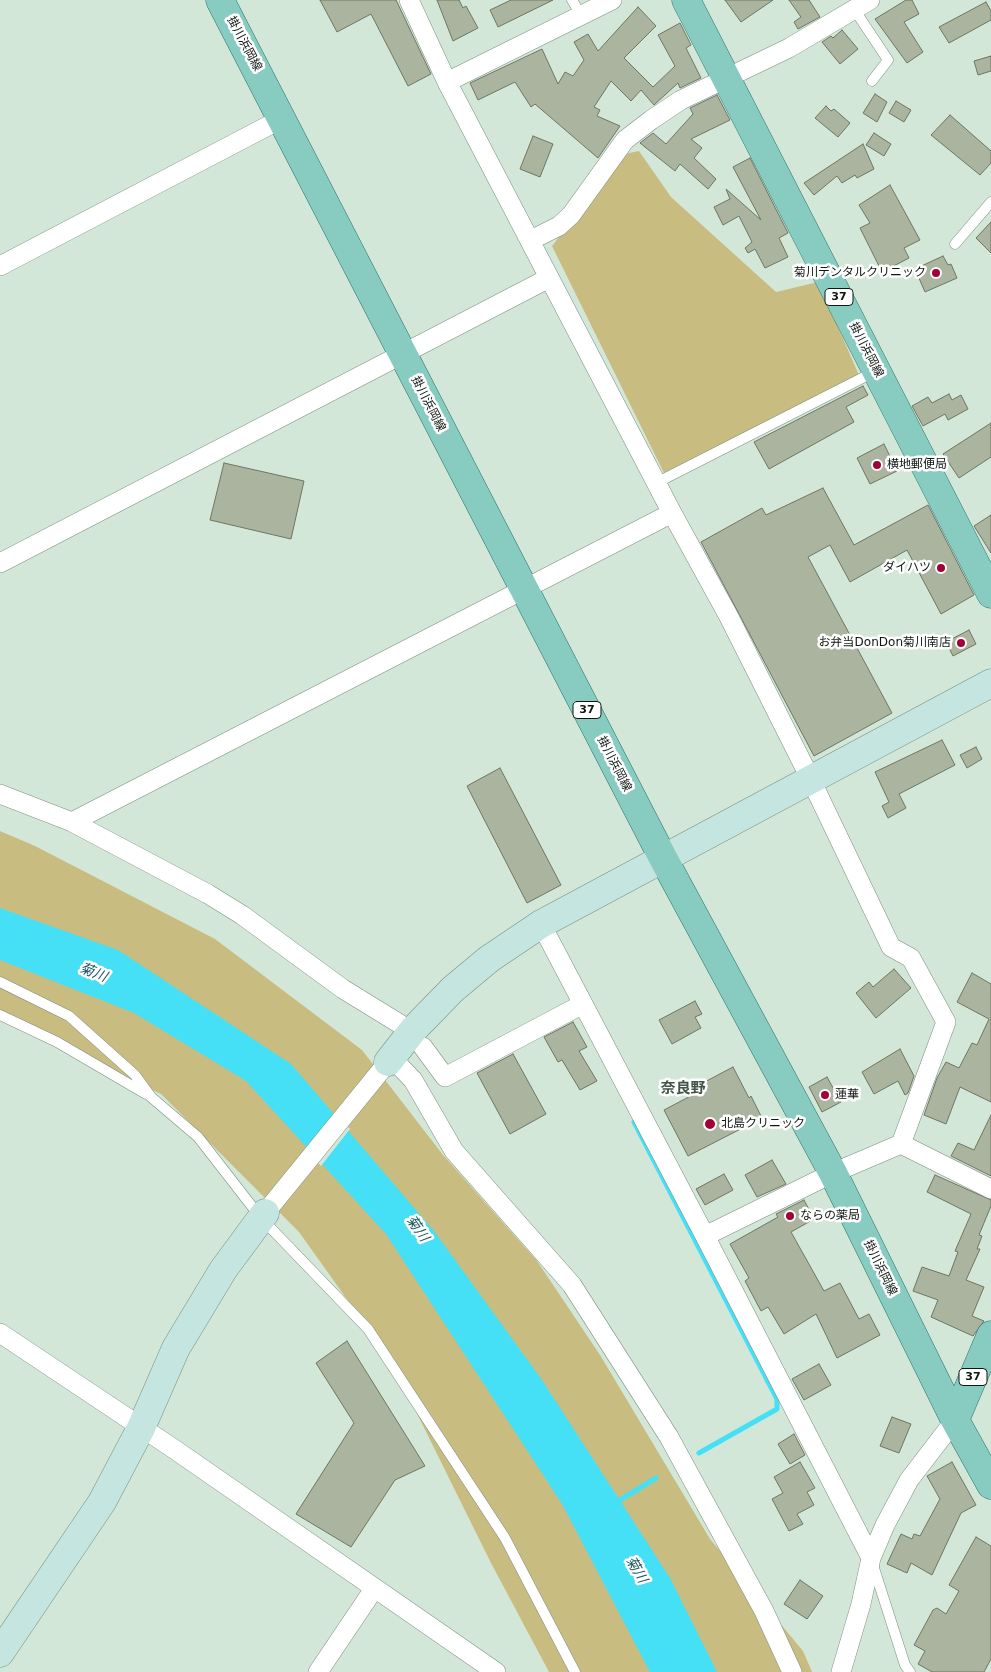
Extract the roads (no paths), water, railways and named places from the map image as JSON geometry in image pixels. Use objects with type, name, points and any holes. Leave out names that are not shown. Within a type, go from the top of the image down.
[{"type":"main road","name":"掛川浜岡線","points":[[220,0],[283,118],[403,356],[663,858],[833,1173],[955,1420],[991,1485]]},
{"type":"main road","name":"掛川浜岡線","points":[[686,0],[991,594]]},
{"type":"main road","name":"37","points":[[955,1420],[991,1335]]},
{"type":"street","points":[[409,0],[447,82],[656,483],[729,617],[811,780],[891,947],[911,958],[946,1022],[901,1144],[833,1173],[705,1236]]},
{"type":"street","points":[[447,82],[577,8],[612,0]]},
{"type":"street","points":[[531,240],[559,226],[571,215],[625,140],[681,100],[789,48],[862,5]]},
{"type":"street","points":[[0,266],[283,118]]},
{"type":"street","points":[[0,563],[403,356],[549,278]]},
{"type":"street","points":[[72,822],[672,513]]},
{"type":"street","points":[[0,1653],[102,1502],[141,1428],[176,1348],[223,1270],[263,1215],[389,1059],[413,1030],[453,989],[489,959],[541,924],[991,683]]},
{"type":"street","points":[[0,794],[72,822],[208,894],[242,915],[343,989],[400,1024]]},
{"type":"street","points":[[541,924],[871,1558]]},
{"type":"street","points":[[423,1048],[445,1076],[584,1004]]},
{"type":"street","points":[[389,1059],[413,1080],[454,1150],[572,1285],[669,1437],[764,1612],[792,1672]]},
{"type":"street","points":[[901,1144],[991,1189]]},
{"type":"street","points":[[0,1333],[496,1672]]},
{"type":"street","points":[[841,1672],[861,1604],[871,1558],[884,1525],[909,1480],[955,1420]]},
{"type":"street","points":[[318,1672],[374,1589]]},
{"type":"lane","points":[[862,5],[888,60],[872,81]]},
{"type":"lane","points":[[954,244],[991,202]]},
{"type":"lane","points":[[656,483],[877,371]]},
{"type":"lane","points":[[0,982],[69,1016],[135,1075],[151,1097]]},
{"type":"lane","points":[[0,1015],[57,1042],[151,1097],[198,1137],[263,1215],[368,1329],[505,1538],[575,1672]]},
{"type":"lane","points":[[871,1558],[905,1665],[910,1672]]},
{"type":"water","name":"菊川","points":[[0,908],[118,950],[291,1064],[434,1231],[542,1380],[670,1578],[717,1672],[650,1672],[562,1504],[386,1234],[246,1081],[134,1013],[0,960]]},
{"type":"waterway","points":[[634,1122],[777,1399],[777,1409],[699,1453]]},
{"type":"waterway","points":[[615,1503],[656,1478]]},
{"type":"place","name":"菊川デンタルクリニック","points":[[936,273]]},
{"type":"place","name":"横地郵便局","points":[[877,465]]},
{"type":"place","name":"ダイハツ","points":[[941,568]]},
{"type":"place","name":"お弁当DonDon菊川南店","points":[[961,643]]},
{"type":"place","name":"蓮華","points":[[825,1095]]},
{"type":"place","name":"北島クリニック","points":[[710,1124]]},
{"type":"place","name":"ならの薬局","points":[[790,1216]]},
{"type":"district","name":"奈良野","points":[[683,1089]]}]
